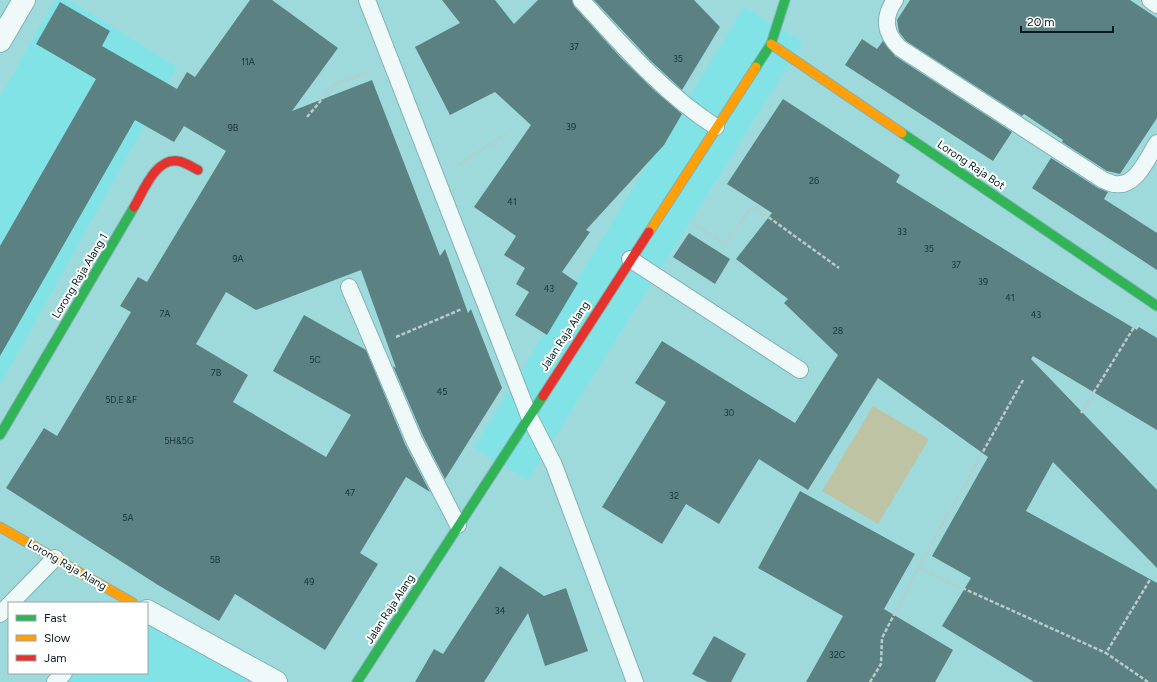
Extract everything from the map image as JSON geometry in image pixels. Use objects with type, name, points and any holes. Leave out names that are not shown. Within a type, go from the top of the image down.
[{"type":"street","points":[[0,42],[24,0]]},
{"type":"street","name":"Jalan Raja Alang","points":[[357,682],[630,259],[771,44],[785,0]]},
{"type":"street","name":"Lorong Raja Bot","points":[[771,44],[1153,304]]},
{"type":"street","name":"Lorong Raja Alang 1","points":[[0,435],[158,167],[169,160],[179,160],[198,170]]},
{"type":"street","name":"Lorong Raja Alang","points":[[0,527],[131,602]]},
{"type":"street","name":"Lorong Raja Alang","points":[[148,612],[276,682]]},
{"type":"lane","points":[[367,0],[391,65],[437,178],[529,416],[554,465],[635,682]]},
{"type":"lane","points":[[581,0],[632,56],[695,114],[716,127]]},
{"type":"lane","points":[[895,0],[889,9],[886,21],[887,30],[894,42],[900,48],[1103,180],[1115,184],[1126,183],[1137,176],[1157,143]]},
{"type":"lane","points":[[1150,0],[1157,5]]},
{"type":"lane","points":[[630,259],[800,370]]},
{"type":"lane","points":[[350,287],[414,440],[458,525]]},
{"type":"lane","points":[[12,602],[55,558]]},
{"type":"lane","points":[[0,614],[8,606]]},
{"type":"lane","points":[[55,682],[63,674]]},
{"type":"path","points":[[307,117],[335,84],[391,65]]},
{"type":"path","points":[[437,178],[506,134]]},
{"type":"path","points":[[665,206],[725,243],[753,206],[839,268]]},
{"type":"path","points":[[375,347],[461,310],[486,304]]},
{"type":"path","points":[[1081,414],[1153,304]]},
{"type":"path","points":[[870,682],[881,664],[882,638],[918,568],[1023,380]]},
{"type":"path","points":[[918,568],[1106,653],[1148,682]]},
{"type":"path","points":[[1106,653],[1151,578]]},
{"type":"shaded area","points":[[55,0],[69,0],[177,67],[0,385],[0,97]]},
{"type":"shaded area","points":[[744,7],[803,42],[528,480],[474,448]]},
{"type":"shaded area","points":[[148,621],[258,682],[47,682],[55,674],[148,674]]},
{"type":"green space","points":[[873,406],[929,439],[878,524],[822,491]]},
{"type":"building","points":[[250,0],[272,0],[338,48],[292,111],[372,80],[440,256],[445,249],[468,313],[471,309],[502,388],[445,479],[423,436],[393,366],[396,368],[361,270],[256,310],[226,292],[196,344],[248,375],[233,402],[326,457],[351,415],[273,371],[304,315],[366,350],[405,444],[430,492],[406,477],[360,553],[378,564],[325,650],[235,594],[219,621],[158,585],[6,488],[44,428],[57,436],[131,312],[120,306],[138,277],[147,282],[226,151],[184,126],[174,142],[135,120],[0,356],[0,246],[96,79],[36,44],[60,2],[110,31],[102,46],[177,89],[187,72],[195,77]]},
{"type":"building","points":[[442,0],[495,0],[514,24],[538,0],[572,0],[574,6],[621,58],[655,91],[682,114],[664,145],[586,230],[590,232],[562,272],[578,283],[547,335],[515,315],[529,292],[516,284],[525,268],[504,255],[516,236],[474,207],[531,125],[495,92],[450,115],[415,47],[460,23]]},
{"type":"building","points":[[594,0],[694,0],[720,27],[682,90],[651,61]]},
{"type":"building","points":[[910,0],[1130,0],[1157,18],[1157,118],[1120,174],[1107,171],[1062,142],[1063,140],[1024,114],[1022,116],[906,41],[899,32],[897,20]]},
{"type":"building","points":[[862,39],[877,49],[883,41],[895,56],[1012,132],[993,161],[845,65]]},
{"type":"building","points":[[783,99],[900,175],[896,182],[1078,295],[1137,330],[1139,327],[1157,338],[1157,430],[1033,356],[1031,359],[1157,490],[1157,568],[1053,462],[1026,511],[1157,583],[1157,682],[1034,682],[942,626],[971,578],[932,556],[988,457],[878,378],[808,490],[759,459],[719,524],[686,504],[662,544],[602,507],[666,402],[635,383],[662,341],[795,423],[838,355],[784,303],[788,299],[736,259],[772,213],[727,184]]},
{"type":"building","points":[[1051,158],[1098,188],[1108,192],[1104,199],[1157,233],[1157,270],[1032,188]]},
{"type":"building","points":[[689,233],[730,259],[715,284],[673,257]]},
{"type":"building","points":[[800,491],[915,554],[884,609],[953,650],[935,682],[806,682],[843,616],[758,568]]},
{"type":"building","points":[[500,566],[544,596],[566,588],[588,651],[545,666],[528,613],[484,682],[415,682],[434,649],[443,654]]},
{"type":"building","points":[[714,636],[746,654],[731,682],[708,682],[692,674]]},
{"type":"traffic: fast","points":[[756,67],[771,44],[785,0]]},
{"type":"traffic: fast","points":[[902,133],[1157,306]]},
{"type":"traffic: fast","points":[[0,435],[134,207]]},
{"type":"traffic: fast","points":[[357,682],[543,396]]},
{"type":"traffic: slow","points":[[771,44],[902,133]]},
{"type":"traffic: slow","points":[[649,232],[756,67]]},
{"type":"traffic: slow","points":[[0,527],[131,602]]},
{"type":"traffic: jam","points":[[134,207],[151,177],[163,164],[170,161],[178,161],[186,163],[198,170]]},
{"type":"traffic: jam","points":[[543,396],[649,232]]}]
